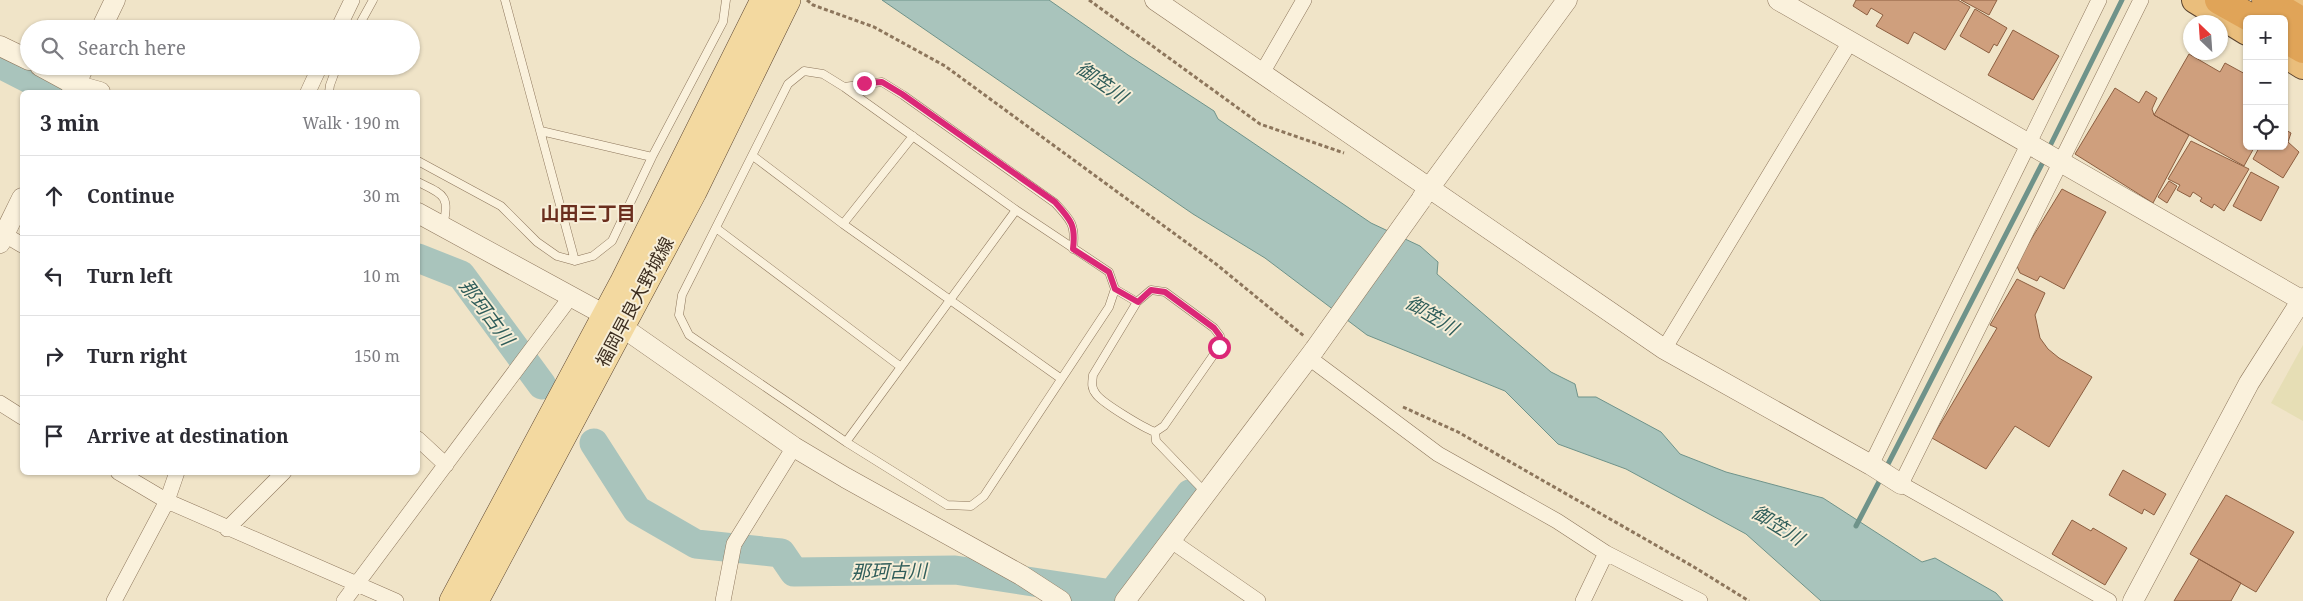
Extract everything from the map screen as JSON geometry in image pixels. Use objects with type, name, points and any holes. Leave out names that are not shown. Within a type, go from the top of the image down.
[{"type":"highway","points":[[2195,0],[2243,30]]},
{"type":"highway","points":[[2219,0],[2245,15]]},
{"type":"highway","points":[[2266,0],[2303,22]]},
{"type":"highway","points":[[2296,0],[2303,4]]},
{"type":"highway","points":[[2288,40],[2303,49]]},
{"type":"highway","points":[[2288,57],[2303,66]]},
{"type":"main road","name":"福岡早良大野城線","points":[[476,601],[614,320],[763,0]]},
{"type":"main road","name":"福岡早良大野城線","points":[[452,601],[614,320],[694,192],[788,0]]},
{"type":"street","points":[[105,20],[115,0]]},
{"type":"street","points":[[342,20],[352,0]]},
{"type":"street","points":[[1155,0],[1262,73],[1425,194],[1664,349],[2109,601]]},
{"type":"street","points":[[1262,73],[1304,0]]},
{"type":"street","points":[[1125,601],[1568,0]]},
{"type":"street","points":[[1778,0],[2302,300],[2250,383],[2133,601]]},
{"type":"street","points":[[1871,465],[2099,0]]},
{"type":"street","points":[[1901,484],[2141,0]]},
{"type":"street","points":[[1664,349],[1850,42]]},
{"type":"street","points":[[0,46],[20,56]]},
{"type":"street","points":[[53,75],[73,89],[80,75]]},
{"type":"street","points":[[309,90],[316,75]]},
{"type":"street","points":[[20,202],[2,237],[20,244]]},
{"type":"street","points":[[420,213],[572,295],[614,320],[794,446],[846,478],[1021,576],[1061,601]]},
{"type":"street","points":[[344,601],[572,295]]},
{"type":"street","points":[[1310,348],[1376,410],[1438,454],[1557,521],[1606,553],[1681,596],[1700,601]]},
{"type":"street","points":[[0,403],[20,416]]},
{"type":"street","points":[[420,440],[446,465]]},
{"type":"street","points":[[723,601],[734,544],[794,446]]},
{"type":"street","points":[[123,475],[167,501],[227,529],[396,601]]},
{"type":"street","points":[[114,601],[167,501],[176,475]]},
{"type":"street","points":[[227,529],[281,475]]},
{"type":"street","points":[[1170,540],[1258,601]]},
{"type":"street","points":[[1583,601],[1606,553]]},
{"type":"lane","points":[[362,20],[373,0]]},
{"type":"lane","points":[[505,0],[575,261]]},
{"type":"lane","points":[[420,162],[501,206],[537,242],[557,256],[575,261],[593,256],[612,241],[652,157],[723,22],[726,0]]},
{"type":"lane","points":[[804,71],[823,74],[913,136],[1016,210],[1109,272],[1115,289],[1109,307],[1060,378],[984,496],[971,506],[947,505],[846,442],[689,335],[679,315],[682,295],[788,84],[804,71]]},
{"type":"lane","points":[[329,90],[334,75]]},
{"type":"lane","points":[[844,87],[882,82],[902,94],[1055,202],[1068,217],[1075,232],[1073,249]]},
{"type":"lane","points":[[541,131],[652,157]]},
{"type":"lane","points":[[843,224],[913,136]]},
{"type":"lane","points":[[753,156],[843,224],[1060,378]]},
{"type":"lane","points":[[420,183],[439,193],[444,201],[447,208],[443,227]]},
{"type":"lane","points":[[846,442],[1016,210]]},
{"type":"lane","points":[[716,228],[901,367]]},
{"type":"lane","points":[[1115,289],[1138,302]]},
{"type":"lane","points":[[1151,290],[1165,292],[1214,328],[1220,336],[1219,347],[1164,426],[1155,432],[1146,429],[1096,396],[1092,386],[1093,375],[1138,302],[1151,290]]},
{"type":"lane","points":[[1155,432],[1156,441],[1206,492]]},
{"type":"path","points":[[806,0],[813,5],[874,27],[945,66],[1216,264],[1310,348]]},
{"type":"path","points":[[1090,0],[1260,124],[1345,153]]},
{"type":"path","points":[[1402,407],[1458,432],[1694,567],[1749,601]]},
{"type":"shaded area","points":[[2303,345],[2303,421],[2271,403]]},
{"type":"water","name":"御笠川","points":[[882,0],[1049,0],[1128,55],[1214,111],[1218,119],[1371,223],[1420,246],[1438,262],[1437,274],[1551,372],[1575,384],[1578,397],[1596,397],[1661,432],[1680,454],[1726,472],[1823,498],[1922,562],[1935,558],[1996,593],[2003,601],[1821,601],[1746,534],[1626,469],[1558,444],[1505,391],[1367,335],[1265,258],[1193,214]]},
{"type":"building","points":[[1856,0],[1958,0],[1970,7],[1945,50],[1914,32],[1908,44],[1876,26],[1883,15],[1871,8],[1867,15],[1853,6]]},
{"type":"building","points":[[1961,0],[1997,0],[1989,15]]},
{"type":"building","points":[[1975,9],[2007,28],[1997,46],[1994,44],[1989,53],[1960,36]]},
{"type":"building","points":[[2013,30],[2059,56],[2033,100],[1988,75]]},
{"type":"building","points":[[2186,60],[2199,60],[2220,72],[2225,63],[2243,73],[2243,150],[2253,150],[2244,166],[2154,115]]},
{"type":"building","points":[[2115,88],[2139,103],[2146,91],[2157,98],[2152,109],[2154,115],[2189,135],[2153,203],[2075,154]]},
{"type":"building","points":[[2288,131],[2291,133],[2288,142]]},
{"type":"building","points":[[2191,141],[2249,169],[2224,211],[2214,204],[2212,208],[2200,201],[2202,198],[2193,192],[2190,197],[2177,190],[2180,185],[2168,179]]},
{"type":"building","points":[[2288,142],[2299,152],[2283,178],[2253,159],[2258,150],[2288,150]]},
{"type":"building","points":[[2251,172],[2279,187],[2261,221],[2233,206]]},
{"type":"building","points":[[2169,181],[2177,186],[2167,203],[2158,197]]},
{"type":"building","points":[[2062,189],[2106,212],[2064,289],[2040,276],[2037,281],[2020,273],[2016,264]]},
{"type":"building","points":[[2017,279],[2045,293],[2035,315],[2040,338],[2048,349],[2059,358],[2092,377],[2049,447],[2015,426],[1986,469],[1932,438],[1997,328],[1990,325]]},
{"type":"building","points":[[2123,470],[2166,494],[2154,515],[2144,509],[2142,514],[2109,495]]},
{"type":"building","points":[[2226,495],[2294,532],[2256,592],[2190,554]]},
{"type":"building","points":[[2072,520],[2091,531],[2093,528],[2127,548],[2105,585],[2052,554]]},
{"type":"building","points":[[2199,559],[2241,583],[2231,601],[2174,601]]},
{"type":"waterway","points":[[2048,150],[2122,0]]},
{"type":"waterway","name":"那珂古川","points":[[0,64],[20,74]]},
{"type":"waterway","name":"那珂古川","points":[[22,75],[51,90]]},
{"type":"waterway","points":[[1886,468],[2045,158]]},
{"type":"waterway","name":"那珂古川","points":[[420,259],[461,275],[542,385]]},
{"type":"waterway","name":"那珂古川","points":[[594,443],[637,510],[696,544],[781,553],[794,572],[955,570],[1112,594],[1190,494]]},
{"type":"waterway","points":[[1856,526],[1882,476]]},
{"type":"district","name":"山田三丁目","points":[[588,213]]},
{"type":"route","points":[[864,83],[882,82],[902,94],[1055,202],[1068,217],[1075,232],[1073,249],[1109,272],[1115,289],[1138,302],[1151,290],[1165,292],[1214,328],[1220,336],[1219,347]]}]
